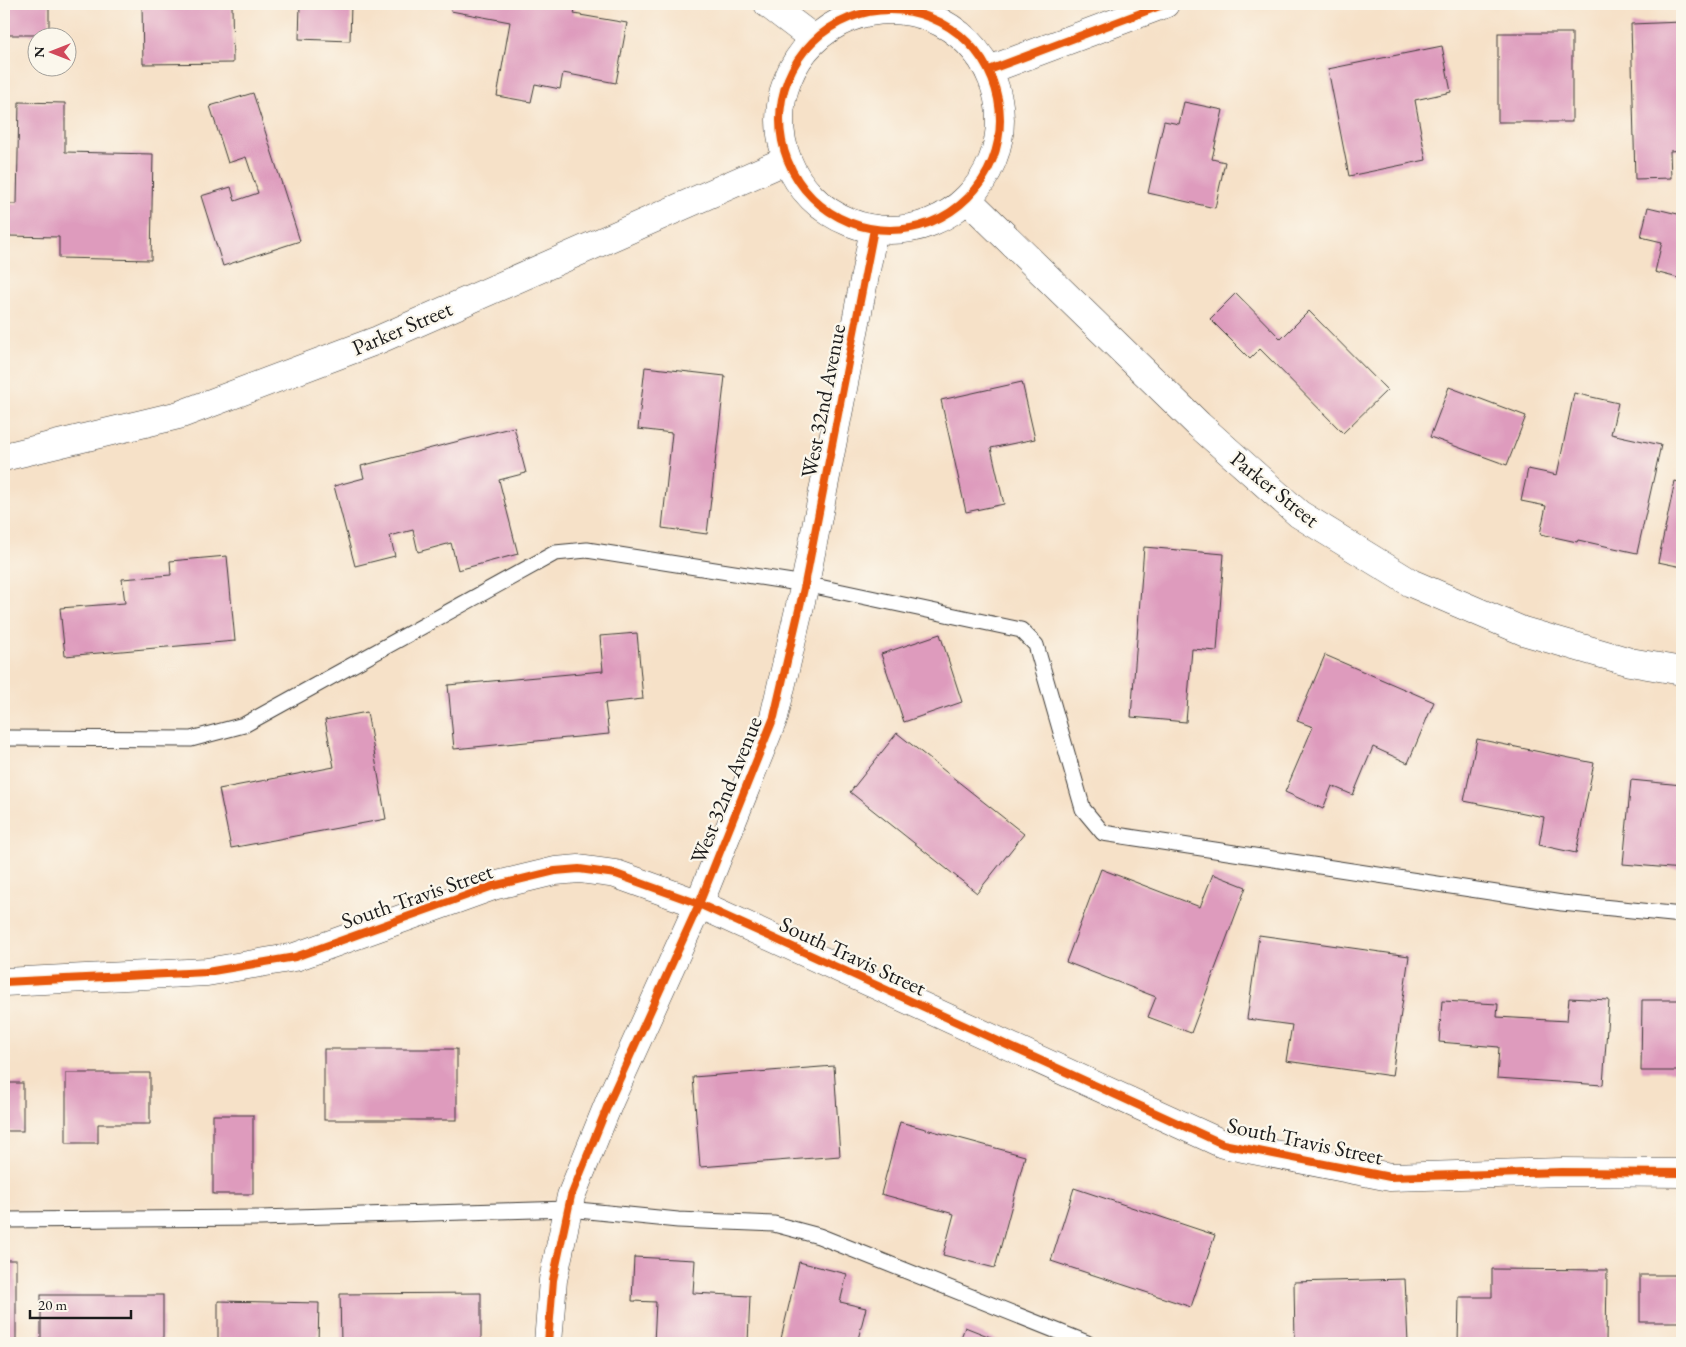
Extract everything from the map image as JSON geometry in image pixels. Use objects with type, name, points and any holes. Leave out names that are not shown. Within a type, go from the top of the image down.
[{"type":"street","points":[[768,4],[814,40]]},
{"type":"street","points":[[989,70],[1164,4]]},
{"type":"street","points":[[905,7],[953,28],[989,70],[999,101],[999,137],[988,170],[967,199],[946,214],[924,225],[900,230],[874,229],[846,221],[822,206],[801,185],[787,160],[781,135],[780,109],[786,83],[797,60],[814,40],[840,20],[871,10],[905,7]]},
{"type":"street","name":"Parker Street","points":[[4,457],[179,416],[378,340],[787,160]]},
{"type":"street","name":"Parker Street","points":[[967,199],[1199,425],[1299,514],[1411,583],[1523,631],[1630,662],[1682,671]]},
{"type":"street","name":"West 32nd Avenue","points":[[548,1343],[553,1280],[571,1196],[610,1100],[699,904],[774,717],[805,584],[874,229]]},
{"type":"street","name":"South Travis Street","points":[[4,982],[207,972],[296,957],[494,886],[555,871],[579,869],[616,874],[699,904],[1223,1144],[1390,1177],[1562,1172],[1682,1173]]},
{"type":"lane","points":[[4,738],[191,739],[244,725],[555,553],[587,550],[805,584],[1021,630],[1036,645],[1083,809],[1103,833],[1562,903],[1682,915]]},
{"type":"lane","points":[[4,1220],[260,1218],[568,1209],[678,1220],[774,1224],[820,1236],[1087,1343]]},
{"type":"building","points":[[7,4],[49,4],[49,28],[28,28],[28,35],[7,35]]},
{"type":"building","points":[[142,4],[232,4],[233,63],[143,64]]},
{"type":"building","points":[[300,4],[351,4],[350,41],[299,39]]},
{"type":"building","points":[[452,4],[576,4],[574,14],[627,23],[616,83],[563,73],[560,89],[535,84],[531,102],[497,96],[510,22],[451,11]]},
{"type":"building","points":[[1682,22],[1682,150],[1670,151],[1671,178],[1635,179],[1631,24]]},
{"type":"building","points":[[1498,33],[1572,33],[1572,122],[1498,122]]},
{"type":"building","points":[[1442,46],[1451,92],[1415,100],[1426,160],[1349,176],[1328,69]]},
{"type":"building","points":[[253,93],[300,241],[223,266],[201,196],[231,187],[235,201],[258,193],[246,157],[228,163],[210,106]]},
{"type":"building","points":[[19,102],[65,103],[65,152],[153,154],[151,260],[59,258],[59,237],[8,236],[9,204],[17,204]]},
{"type":"building","points":[[1184,102],[1223,110],[1212,159],[1225,162],[1215,208],[1148,193],[1164,121],[1179,124]]},
{"type":"building","points":[[1648,207],[1682,215],[1682,279],[1655,272],[1662,242],[1641,237]]},
{"type":"building","points":[[1236,293],[1281,339],[1309,311],[1387,390],[1343,433],[1260,349],[1250,359],[1210,319]]},
{"type":"building","points":[[645,367],[725,376],[707,534],[662,528],[672,433],[638,429]]},
{"type":"building","points":[[1022,382],[1035,439],[991,448],[1004,504],[966,512],[941,400]]},
{"type":"building","points":[[1449,387],[1526,416],[1507,465],[1430,437]]},
{"type":"building","points":[[1574,393],[1618,403],[1611,434],[1661,445],[1637,553],[1540,534],[1546,506],[1521,501],[1528,469],[1557,475]]},
{"type":"building","points":[[514,427],[526,473],[499,480],[518,554],[458,570],[451,543],[418,552],[413,530],[390,536],[395,556],[355,566],[334,486],[364,478],[361,466]]},
{"type":"building","points":[[1675,481],[1682,483],[1682,567],[1658,562]]},
{"type":"building","points":[[1144,547],[1224,554],[1217,651],[1192,649],[1186,722],[1131,717]]},
{"type":"building","points":[[227,556],[235,641],[65,656],[60,608],[125,603],[122,579],[171,575],[170,561]]},
{"type":"building","points":[[637,633],[643,699],[605,703],[609,734],[454,749],[448,685],[603,671],[600,636]]},
{"type":"building","points":[[940,634],[962,702],[904,722],[881,654]]},
{"type":"building","points":[[1325,655],[1434,702],[1408,763],[1373,747],[1353,795],[1332,786],[1323,809],[1285,792],[1313,727],[1297,721]]},
{"type":"building","points":[[367,712],[386,819],[231,848],[219,789],[334,767],[325,720]]},
{"type":"building","points":[[897,733],[1024,834],[977,893],[850,792]]},
{"type":"building","points":[[1477,739],[1594,763],[1576,853],[1539,845],[1544,817],[1464,801]]},
{"type":"building","points":[[1631,780],[1682,785],[1682,869],[1623,864]]},
{"type":"building","points":[[1101,869],[1200,907],[1213,874],[1246,887],[1191,1033],[1148,1017],[1156,997],[1066,962]]},
{"type":"building","points":[[1259,935],[1409,956],[1392,1076],[1286,1061],[1292,1025],[1247,1019]]},
{"type":"building","points":[[1569,998],[1609,1000],[1603,1085],[1497,1078],[1499,1047],[1439,1042],[1442,1001],[1498,1004],[1497,1017],[1567,1021]]},
{"type":"building","points":[[1642,1000],[1682,1000],[1682,1071],[1641,1071]]},
{"type":"building","points":[[324,1049],[457,1049],[457,1120],[324,1120]]},
{"type":"building","points":[[834,1066],[840,1156],[700,1167],[693,1077]]},
{"type":"building","points":[[66,1073],[150,1073],[150,1124],[98,1124],[98,1143],[66,1143]]},
{"type":"building","points":[[4,1083],[23,1083],[23,1131],[4,1131]]},
{"type":"building","points":[[213,1115],[253,1115],[253,1194],[213,1194]]},
{"type":"building","points":[[900,1122],[1025,1156],[995,1268],[943,1255],[954,1214],[881,1194]]},
{"type":"building","points":[[1074,1188],[1215,1235],[1191,1307],[1051,1261]]},
{"type":"building","points":[[634,1257],[695,1260],[693,1293],[750,1296],[748,1343],[654,1343],[656,1302],[632,1301]]},
{"type":"building","points":[[4,1260],[16,1260],[16,1343],[4,1343]]},
{"type":"building","points":[[799,1262],[847,1274],[840,1302],[866,1308],[857,1343],[780,1343]]},
{"type":"building","points":[[1492,1269],[1607,1270],[1606,1343],[1458,1343],[1459,1297],[1492,1297]]},
{"type":"building","points":[[1640,1275],[1682,1275],[1682,1322],[1640,1322]]},
{"type":"building","points":[[1405,1279],[1408,1343],[1295,1343],[1294,1282]]},
{"type":"building","points":[[481,1293],[481,1343],[341,1343],[340,1294]]},
{"type":"building","points":[[41,1295],[163,1295],[163,1343],[41,1343]]},
{"type":"building","points":[[218,1301],[319,1303],[318,1343],[218,1343]]},
{"type":"building","points":[[965,1327],[1003,1342],[959,1343]]},
{"type":"cycle path","points":[[989,70],[1165,4]]},
{"type":"cycle path","points":[[890,10],[922,15],[942,23],[960,35],[975,50],[987,68],[995,88],[1000,120],[995,152],[987,172],[975,190],[960,205],[942,217],[922,225],[890,230],[858,225],[838,217],[820,205],[805,190],[793,172],[785,152],[780,120],[785,88],[793,68],[805,50],[820,35],[838,23],[858,15],[890,10]]},
{"type":"cycle path","points":[[548,1343],[553,1280],[571,1196],[610,1100],[699,904],[774,717],[805,584],[874,229]]},
{"type":"cycle path","points":[[4,982],[207,972],[295,957],[493,886],[555,871],[579,869],[616,874],[699,904],[1223,1144],[1390,1177],[1562,1172],[1682,1173]]}]
